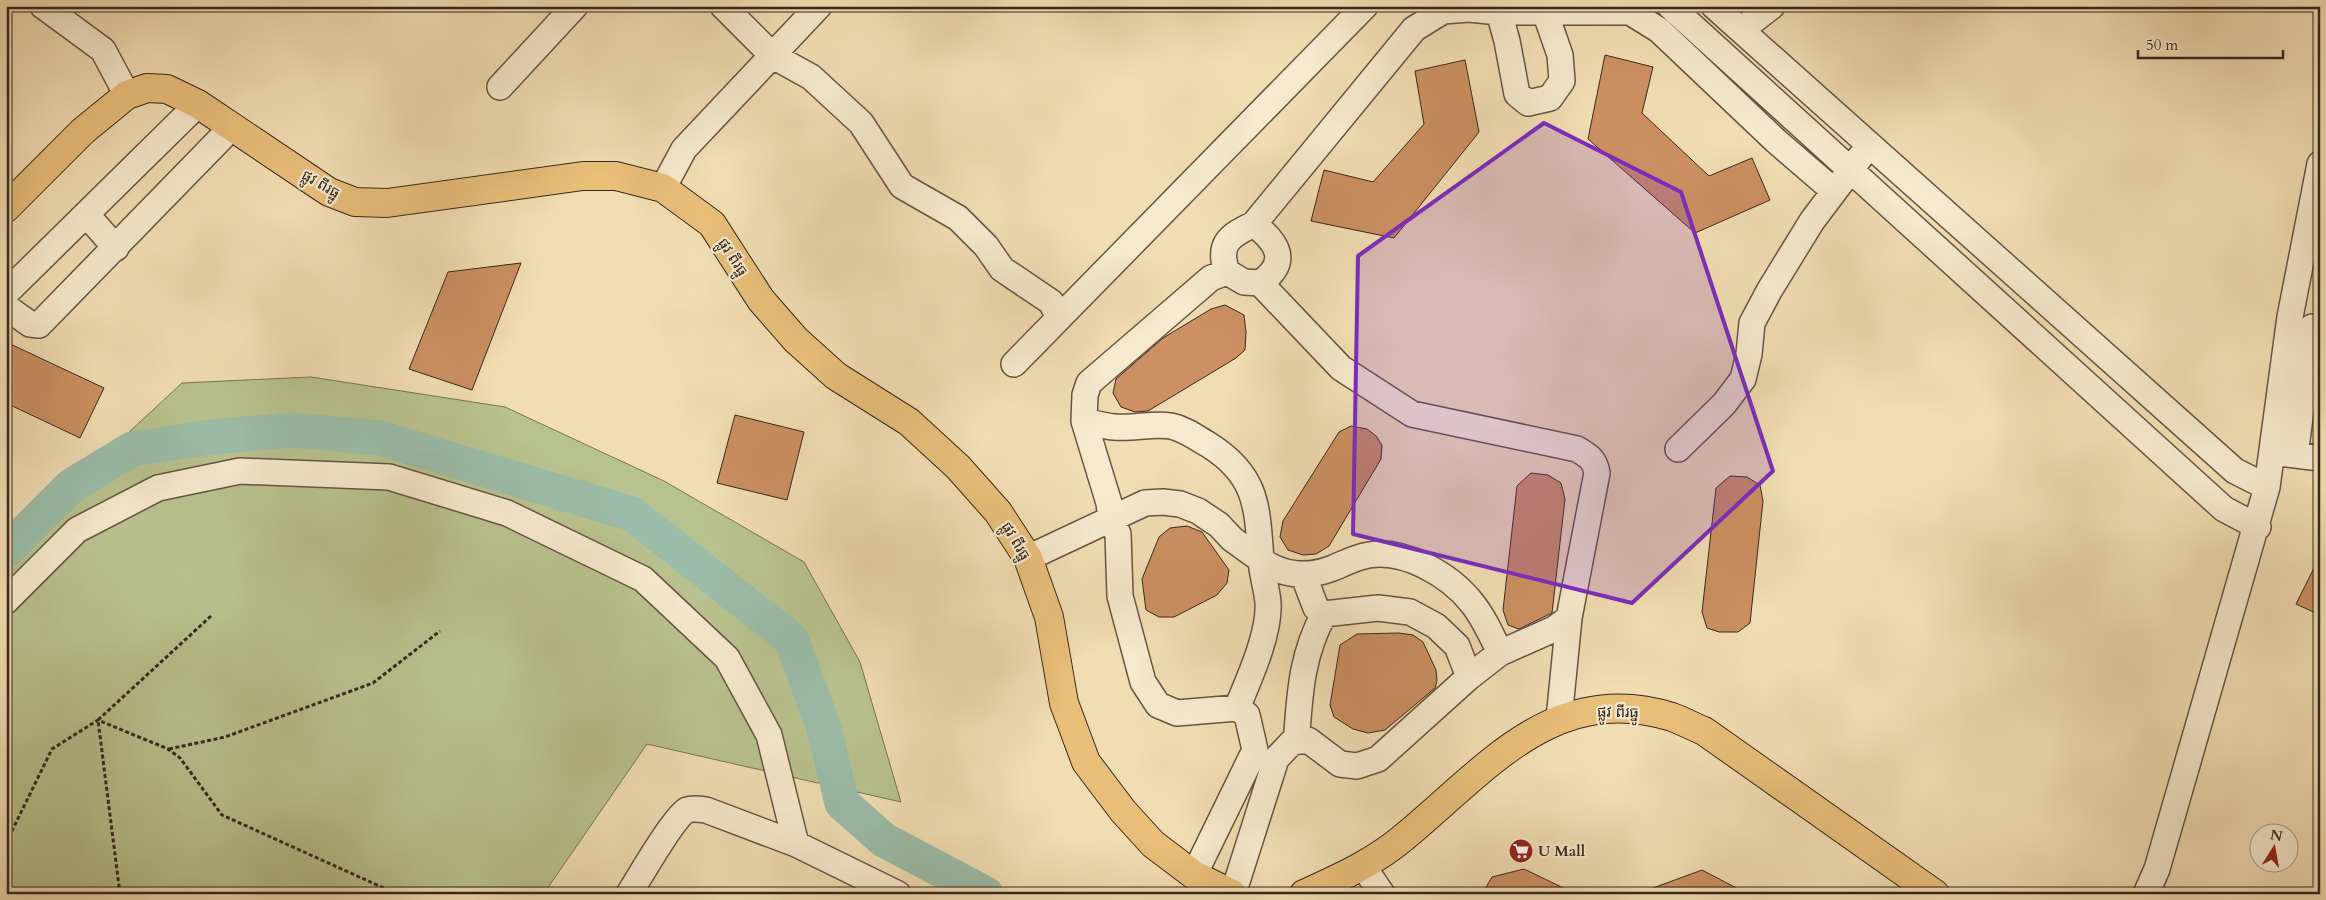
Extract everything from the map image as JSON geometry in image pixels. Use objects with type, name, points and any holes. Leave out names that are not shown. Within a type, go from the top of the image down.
[{"type":"main road","name":"ផ្លូវ ពីរធ្នូ","points":[[6,208],[83,131],[127,95],[146,88],[167,89],[198,104],[329,192],[355,202],[387,203],[583,176],[616,176],[663,188],[712,224],[761,300],[796,340],[836,376],[909,422],[958,467],[998,512],[1028,558],[1049,617],[1064,703],[1086,762],[1123,811],[1153,844],[1194,875],[1233,894]]},
{"type":"main road","name":"ផ្លូវ ពីរធ្នូ","points":[[1304,894],[1364,866],[1402,839],[1507,748],[1559,719],[1584,712],[1619,709],[1673,718],[1704,731],[1935,894]]},
{"type":"street","points":[[43,6],[102,50],[127,95]]},
{"type":"street","points":[[500,87],[575,6]]},
{"type":"street","points":[[723,6],[773,56],[811,77],[861,123],[902,186],[958,218],[986,246],[1002,269],[1051,302],[1059,318]]},
{"type":"street","points":[[663,188],[684,149],[819,6]]},
{"type":"street","points":[[1014,364],[1365,6]]},
{"type":"street","points":[[1670,6],[2224,509],[2258,527]]},
{"type":"street","points":[[1714,6],[2234,471],[2267,488]]},
{"type":"street","points":[[1741,30],[1772,6]]},
{"type":"street","points":[[1254,224],[1276,245],[1278,260],[1272,274],[1260,283],[1244,282],[1226,272],[1222,258],[1226,243],[1236,232],[1254,224],[1414,29],[1443,11],[1469,9],[1499,12],[1630,12],[1659,30],[1776,142],[1834,191]]},
{"type":"street","points":[[1499,12],[1508,41],[1517,94],[1528,103],[1550,98],[1562,81],[1560,55],[1545,12]]},
{"type":"street","points":[[6,293],[198,104]]},
{"type":"street","points":[[6,307],[30,324],[39,326],[232,127]]},
{"type":"street","points":[[1678,449],[1724,404],[1743,379],[1749,354],[1752,323],[1769,291],[1834,191],[1870,145]]},
{"type":"street","points":[[152,149],[182,179]]},
{"type":"street","points":[[2146,894],[2156,869],[2258,527],[2267,488],[2284,453],[2307,325],[2320,164]]},
{"type":"street","points":[[86,214],[116,248]]},
{"type":"street","points":[[1226,272],[1210,278],[1089,383],[1085,394],[1084,421],[1109,503],[1111,521],[1118,534],[1120,596],[1143,682],[1158,705],[1177,713],[1237,708],[1248,715],[1266,754],[1233,894]]},
{"type":"street","points":[[1260,283],[1341,368],[1412,414],[1577,449],[1590,457],[1596,464],[1597,473],[1569,618],[1559,719]]},
{"type":"street","points":[[1084,421],[1114,427],[1172,426],[1192,434],[1216,450],[1243,472],[1255,502],[1262,581],[1268,601],[1267,623],[1252,674],[1237,708]]},
{"type":"street","points":[[2284,453],[2320,458]]},
{"type":"street","points":[[6,601],[76,530],[158,488],[240,471],[389,478],[507,513],[643,579],[727,658],[769,735],[796,844]]},
{"type":"street","points":[[1028,558],[1111,521],[1145,503],[1180,504],[1198,511],[1219,525],[1232,539],[1271,568],[1284,573],[1303,574],[1330,569],[1369,555],[1391,554],[1415,562],[1447,580],[1471,602],[1500,653]]},
{"type":"street","points":[[1303,574],[1316,608],[1324,614],[1378,608],[1410,612],[1436,626],[1457,646],[1469,677]]},
{"type":"street","points":[[1302,739],[1297,732],[1304,664],[1314,632],[1324,614]]},
{"type":"street","points":[[1194,875],[1266,754],[1302,739],[1308,740],[1340,764],[1357,766],[1378,760],[1469,677],[1500,653],[1554,629],[1569,618]]},
{"type":"street","points":[[629,894],[685,811],[694,808],[706,810],[796,844],[898,894]]},
{"type":"street","points":[[1364,866],[1382,894]]},
{"type":"path","points":[[6,843],[52,749],[98,720],[211,616]]},
{"type":"path","points":[[168,749],[225,737],[373,683],[440,631]]},
{"type":"path","points":[[98,720],[168,749],[180,758],[222,815],[397,894]]},
{"type":"path","points":[[98,720],[120,894]]},
{"type":"highlighted area","points":[[1544,123],[1681,192],[1773,471],[1632,603],[1353,534],[1358,256]]},
{"type":"green space","points":[[311,377],[505,407],[664,481],[804,562],[860,662],[901,802],[647,744],[547,889],[530,894],[6,894],[6,551],[71,486],[182,383]]},
{"type":"building","points":[[1605,55],[1653,67],[1642,113],[1709,176],[1752,158],[1770,200],[1695,233],[1588,139]]},
{"type":"building","points":[[1465,60],[1479,132],[1394,238],[1311,221],[1324,170],[1373,182],[1424,124],[1415,71]]},
{"type":"building","points":[[521,263],[472,390],[409,369],[448,272]]},
{"type":"building","points":[[1225,305],[1244,315],[1246,332],[1245,350],[1236,358],[1148,411],[1135,412],[1121,407],[1113,393],[1116,379],[1163,338],[1211,309]]},
{"type":"building","points":[[6,342],[104,388],[80,438],[6,403]]},
{"type":"building","points":[[735,415],[804,432],[787,500],[717,483]]},
{"type":"building","points":[[1351,426],[1367,429],[1376,436],[1382,445],[1381,459],[1329,546],[1316,554],[1303,555],[1288,550],[1280,537],[1283,521],[1339,432]]},
{"type":"building","points":[[1531,473],[1548,475],[1561,483],[1565,499],[1552,613],[1519,629],[1508,625],[1503,610],[1517,486]]},
{"type":"building","points":[[1730,476],[1747,477],[1760,485],[1763,501],[1750,623],[1738,632],[1719,632],[1707,628],[1702,612],[1716,488]]},
{"type":"building","points":[[1187,526],[1202,532],[1229,570],[1227,583],[1217,595],[1174,617],[1159,617],[1146,610],[1142,579],[1159,537],[1170,528]]},
{"type":"building","points":[[2320,556],[2320,615],[2296,604]]},
{"type":"building","points":[[1399,633],[1413,635],[1423,642],[1436,670],[1437,681],[1435,688],[1385,730],[1368,733],[1353,729],[1334,717],[1330,705],[1340,645],[1357,634]]},
{"type":"building","points":[[1524,869],[1576,894],[1482,894],[1492,877]]},
{"type":"building","points":[[1702,870],[1748,894],[1642,894],[1642,892]]},
{"type":"waterway","points":[[6,551],[71,486],[132,449],[211,437],[291,430],[380,438],[632,514],[791,639],[823,725],[842,803],[884,840],[986,894]]},
{"type":"place","name":"U Mall","points":[[1521,851]]}]
